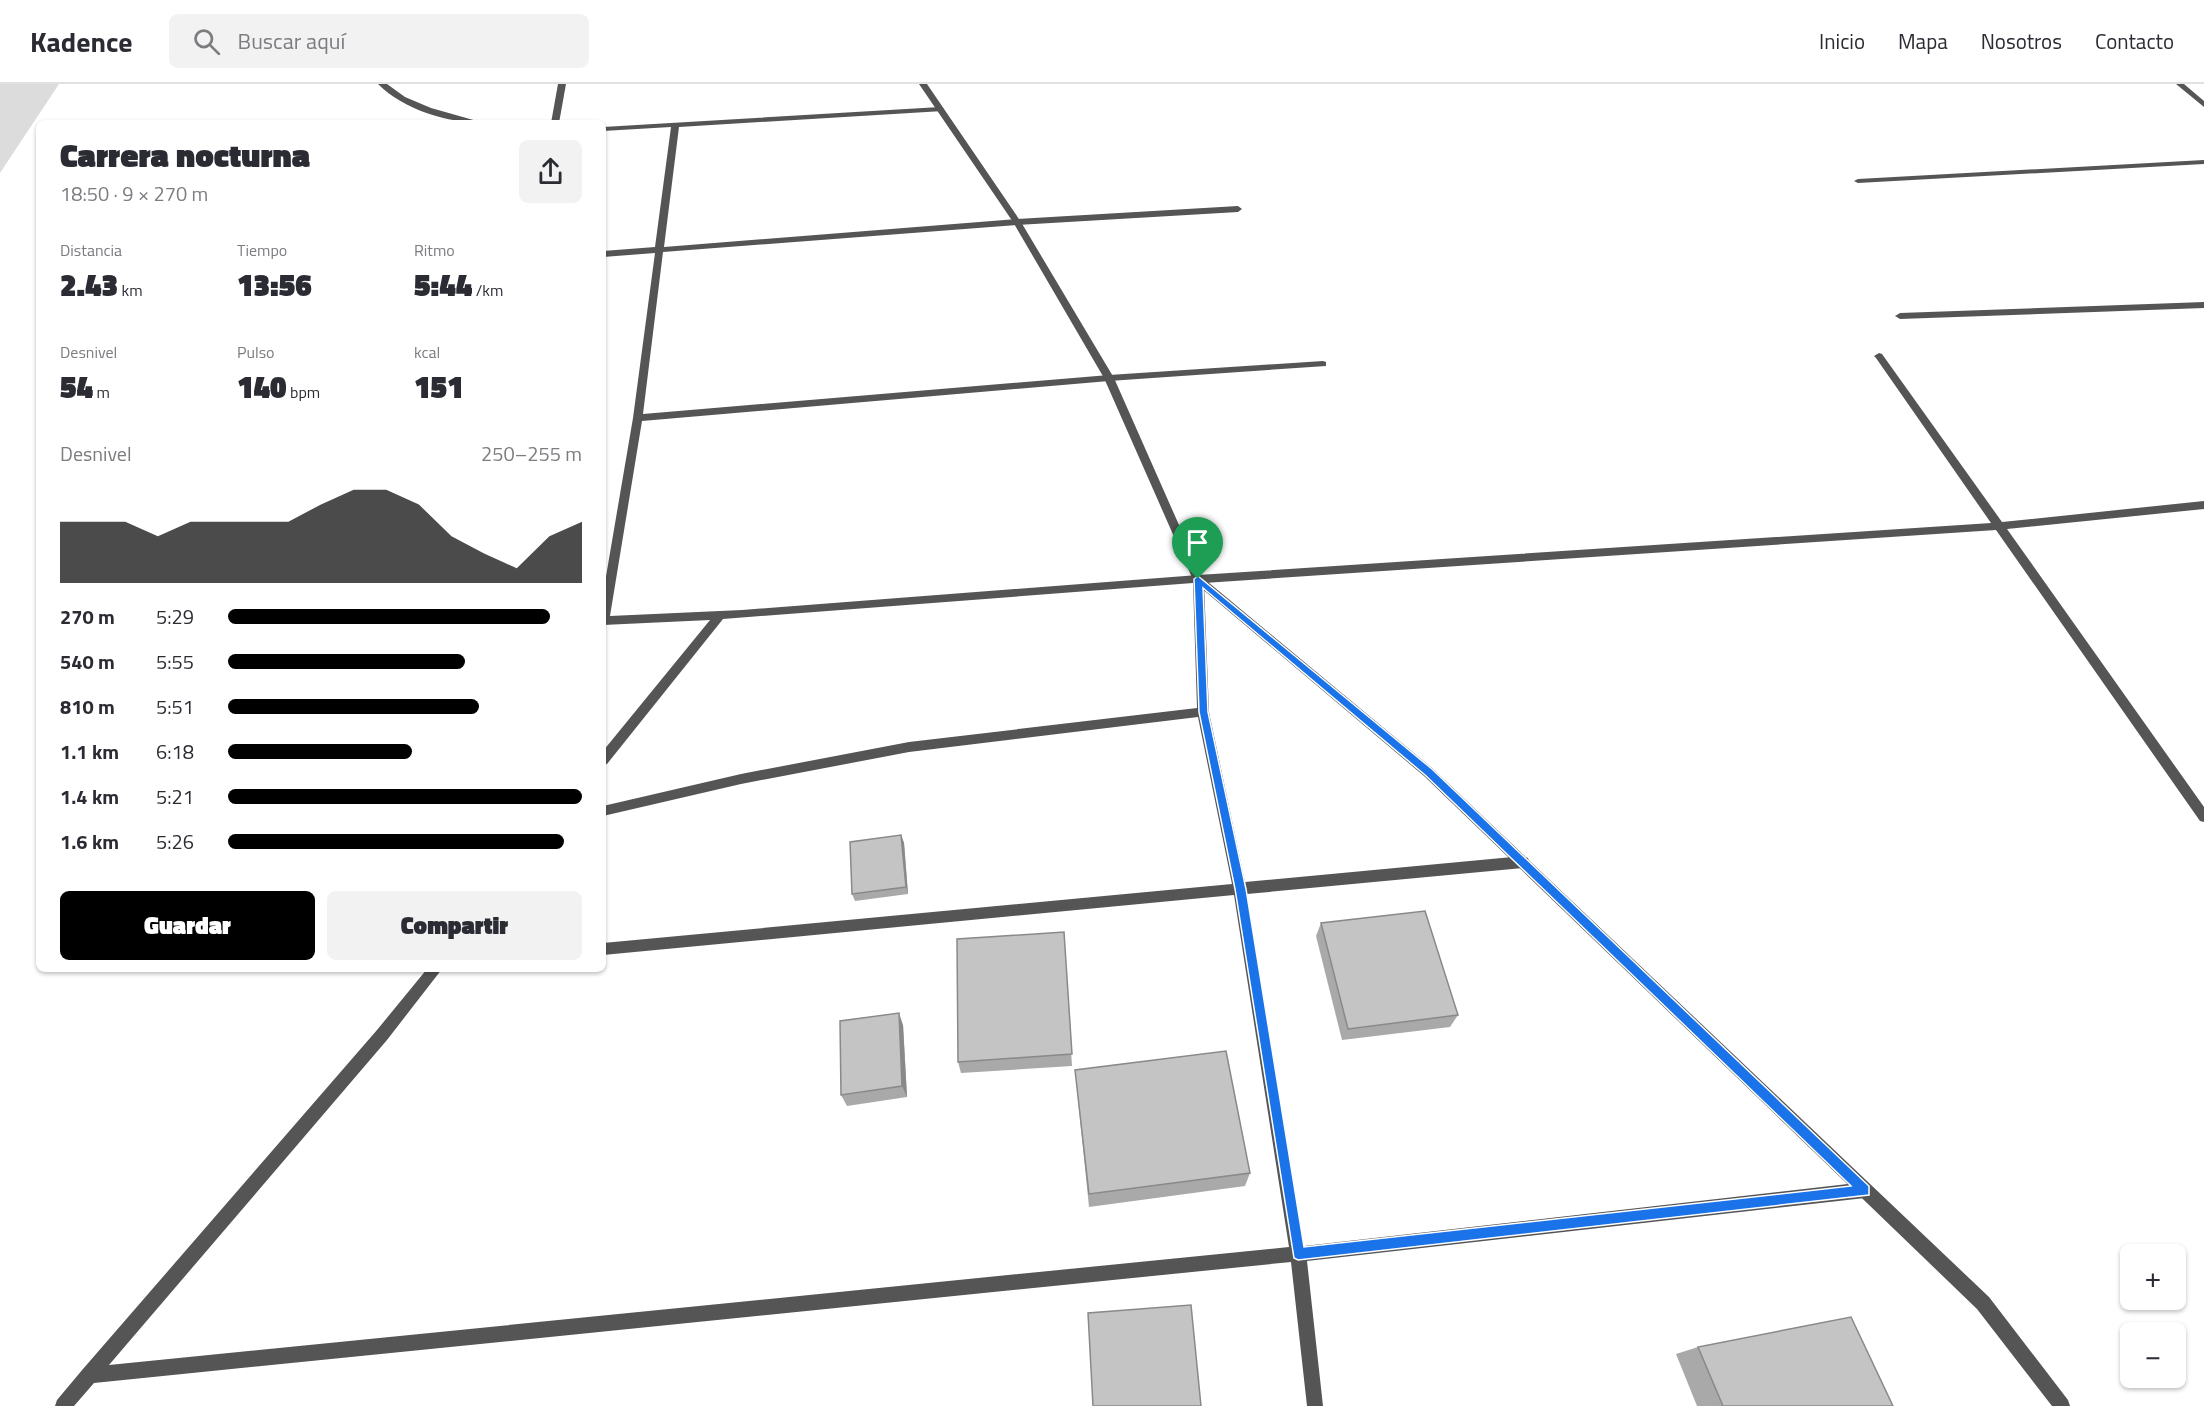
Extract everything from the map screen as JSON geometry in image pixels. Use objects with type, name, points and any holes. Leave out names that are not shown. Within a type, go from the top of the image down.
[{"type":"street","points":[[382,84],[394,95],[457,120]]},
{"type":"street","points":[[556,120],[562,84]]},
{"type":"street","points":[[923,84],[1017,222],[1109,378],[1198,579],[1203,712],[1240,889],[1298,1254],[1315,1406]]},
{"type":"street","points":[[2180,84],[2204,105]]},
{"type":"street","points":[[606,129],[940,109]]},
{"type":"street","points":[[606,609],[638,418],[675,125]]},
{"type":"street","points":[[1857,181],[2204,162]]},
{"type":"street","points":[[606,254],[1017,222],[1238,209]]},
{"type":"street","points":[[1900,316],[2204,305]]},
{"type":"street","points":[[1879,356],[2204,817]]},
{"type":"street","points":[[638,418],[1109,378],[1323,364]]},
{"type":"street","points":[[606,621],[720,615],[1198,579],[1999,526],[2204,505]]},
{"type":"street","points":[[1198,579],[1428,772],[1523,862],[1983,1303],[2062,1406]]},
{"type":"street","points":[[606,756],[720,615]]},
{"type":"street","points":[[606,810],[741,779],[909,747],[1203,712]]},
{"type":"street","points":[[606,949],[1523,862]]},
{"type":"street","points":[[63,1406],[382,1035],[433,972]]},
{"type":"street","points":[[89,1375],[1298,1254],[1865,1190]]},
{"type":"shaded area","points":[[0,84],[59,84],[0,173]]},
{"type":"building","points":[[901,835],[906,887],[852,894],[850,842]]},
{"type":"building","points":[[1425,911],[1458,1015],[1348,1029],[1321,923]]},
{"type":"building","points":[[1064,932],[1072,1054],[958,1062],[957,939]]},
{"type":"building","points":[[899,1013],[902,1086],[841,1095],[840,1021]]},
{"type":"building","points":[[1226,1051],[1250,1173],[1089,1194],[1075,1070]]},
{"type":"building","points":[[1191,1305],[1201,1406],[1093,1406],[1088,1313]]},
{"type":"building","points":[[1851,1317],[1893,1406],[1723,1406],[1698,1347]]},
{"type":"route","points":[[1198,579],[1428,772],[1865,1190],[1298,1254],[1240,889],[1203,712],[1198,579]]}]
